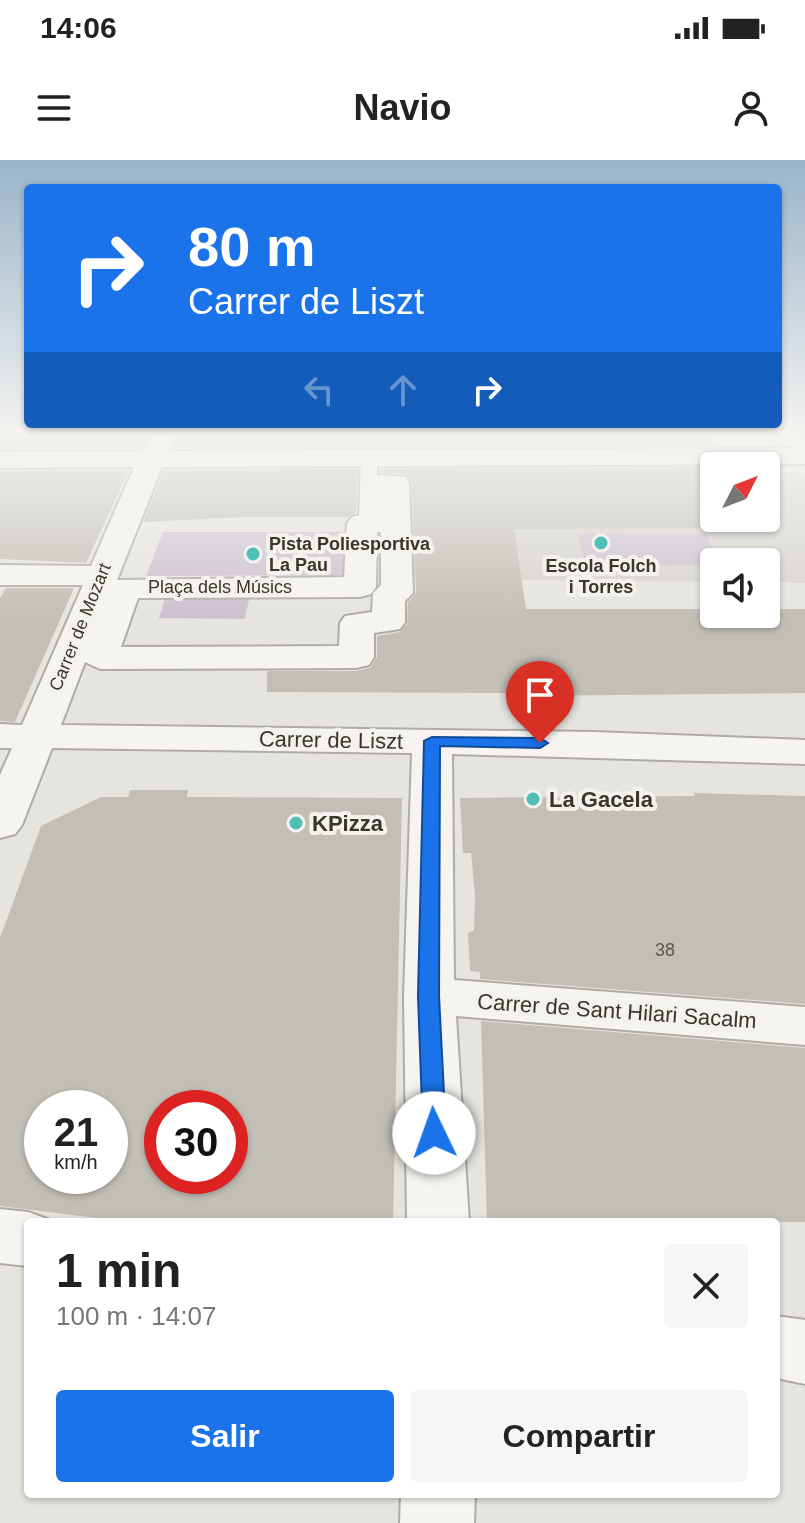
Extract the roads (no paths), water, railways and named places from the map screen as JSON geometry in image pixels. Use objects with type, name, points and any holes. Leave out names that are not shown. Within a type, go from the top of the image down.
[{"type":"street","name":"Carrer de Mozart","points":[[0,825],[18,736],[101,576],[136,494]]},
{"type":"street","name":"Plaça dels Músics","points":[[382,494],[381,523],[362,523],[360,587],[125,588],[100,658],[356,657],[357,623],[388,622],[389,593],[397,593],[395,494]]},
{"type":"street","points":[[0,575],[101,576]]},
{"type":"street","name":"Carrer de Liszt","points":[[18,736],[432,741],[805,752]]},
{"type":"street","points":[[432,741],[429,996],[438,1218]]},
{"type":"street","name":"Carrer de Sant Hilari Sacalm","points":[[429,996],[805,1026]]},
{"type":"street","points":[[0,1236],[24,1239]]},
{"type":"street","points":[[780,1348],[805,1352]]},
{"type":"street","points":[[437,1523],[438,1498]]},
{"type":"lane","points":[[368,494],[368,520]]},
{"type":"place","name":"Escola Folch i Torres","points":[[601,543]]},
{"type":"place","name":"Pista Poliesportiva La Pau","points":[[253,554]]},
{"type":"place","name":"La Gacela","points":[[533,799]]},
{"type":"place","name":"KPizza","points":[[296,823]]}]
